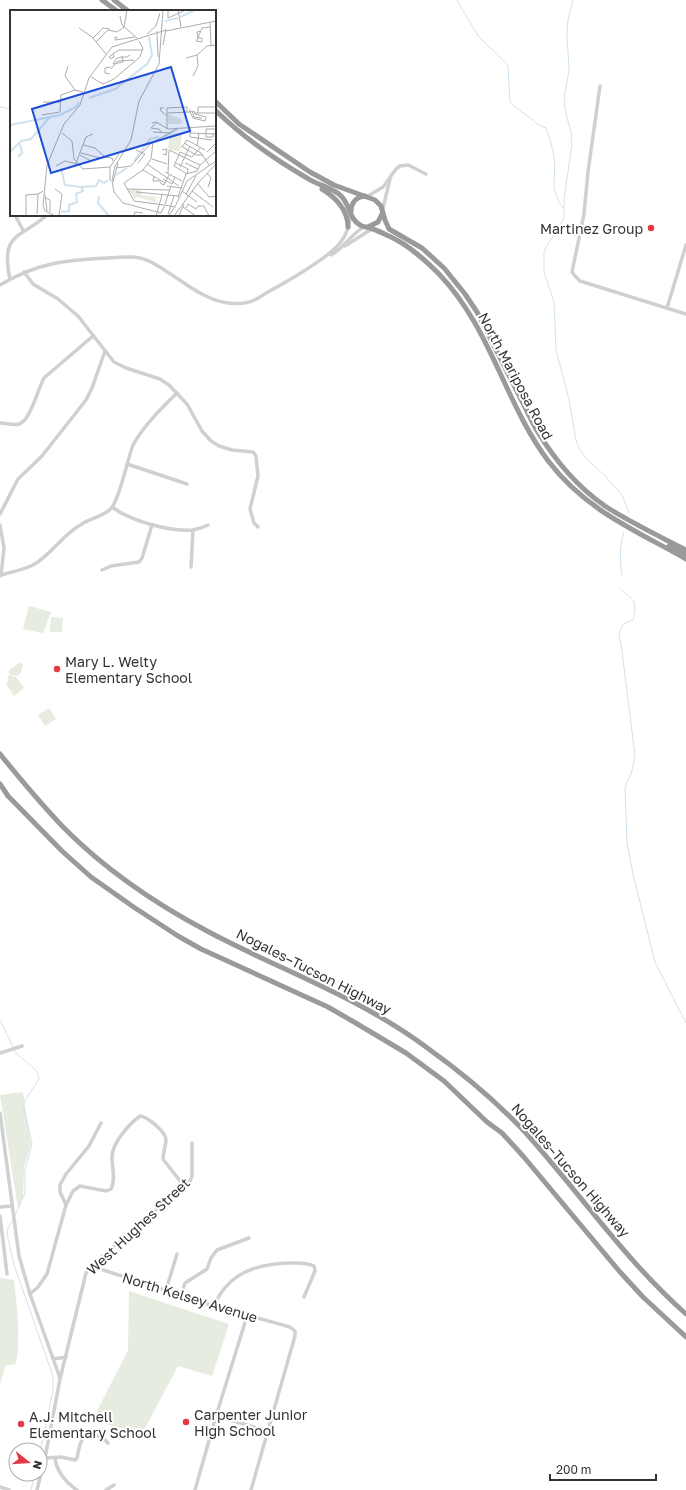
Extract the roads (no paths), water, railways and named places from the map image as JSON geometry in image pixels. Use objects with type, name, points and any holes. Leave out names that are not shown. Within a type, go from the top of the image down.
[{"type":"highway","points":[[102,0],[116,10]]},
{"type":"highway","points":[[114,0],[127,10]]},
{"type":"highway","name":"North Mariposa Road","points":[[216,102],[239,124],[310,172],[334,185],[367,196],[379,203],[389,229],[422,248],[452,278],[465,294],[483,321],[536,429],[554,457],[582,487],[641,531],[686,559]]},
{"type":"highway","name":"North Mariposa Road","points":[[216,111],[235,129],[306,178],[340,194],[355,220],[366,227],[392,238],[425,260],[442,277],[472,318],[485,340],[526,426],[550,463],[575,490],[610,518],[686,550]]},
{"type":"highway","points":[[306,178],[336,200],[348,219],[348,227]]},
{"type":"highway","points":[[351,214],[351,206],[354,201],[361,196],[367,196]]},
{"type":"highway","points":[[366,227],[378,222],[382,211]]},
{"type":"highway","points":[[442,277],[448,280],[452,278]]},
{"type":"highway","points":[[472,318],[478,322],[483,321]]},
{"type":"highway","points":[[501,376],[505,379],[511,379]]},
{"type":"highway","points":[[641,531],[686,554]]},
{"type":"highway","name":"Nogales–Tucson Highway","points":[[0,753],[66,830],[96,856],[144,893],[208,932],[364,1007],[424,1045],[480,1088],[525,1132],[631,1259],[656,1286],[686,1314]]},
{"type":"highway","name":"Nogales–Tucson Highway","points":[[0,784],[8,796],[46,836],[76,864],[135,908],[201,949],[328,1007],[406,1053],[444,1081],[487,1122],[502,1134],[523,1156],[620,1272],[643,1297],[686,1337]]},
{"type":"highway","points":[[0,790],[8,796]]},
{"type":"street","points":[[600,86],[588,172],[584,214],[572,272],[580,281],[686,314]]},
{"type":"street","points":[[367,196],[380,189],[397,168],[404,165],[426,174]]},
{"type":"street","points":[[382,211],[391,176]]},
{"type":"street","points":[[326,257],[340,244],[348,227],[351,214]]},
{"type":"street","points":[[16,216],[23,230]]},
{"type":"street","points":[[10,279],[4,262],[4,251],[9,241],[23,230],[42,220],[46,216]]},
{"type":"street","points":[[337,251],[354,234],[366,227]]},
{"type":"street","points":[[0,285],[24,272],[41,266],[70,260],[126,257],[150,261],[207,297],[219,302],[243,303],[252,301],[279,286],[367,232],[374,230]]},
{"type":"street","points":[[667,308],[686,245]]},
{"type":"street","points":[[24,272],[33,284],[68,307],[78,316],[114,362],[126,368],[160,379],[169,385],[188,404],[199,427],[211,441],[219,446],[243,452],[251,451],[255,454],[258,476],[250,509],[254,523],[258,528]]},
{"type":"street","points":[[0,423],[16,424],[23,422],[30,412],[40,384],[44,378],[93,336]]},
{"type":"street","points":[[0,514],[18,479],[42,456],[86,400],[105,351]]},
{"type":"street","points":[[0,525],[4,548],[0,576],[31,566],[40,560],[72,530],[112,507],[133,445],[137,438],[177,393]]},
{"type":"street","points":[[127,464],[188,484]]},
{"type":"street","points":[[112,507],[123,514],[152,525],[194,530],[208,525]]},
{"type":"street","points":[[102,570],[111,566],[139,562],[142,558],[152,525]]},
{"type":"street","points":[[191,566],[194,530]]},
{"type":"street","points":[[0,1053],[22,1046]]},
{"type":"street","points":[[0,1113],[11,1206],[19,1256],[30,1294],[60,1379]]},
{"type":"street","points":[[30,1294],[38,1287],[47,1274],[66,1205],[73,1191],[83,1186],[109,1191],[112,1187],[113,1179],[112,1156],[120,1138],[140,1116],[147,1118],[164,1134],[166,1138],[163,1159],[184,1186]]},
{"type":"street","points":[[66,1205],[60,1192],[60,1185],[66,1174],[89,1146],[101,1123]]},
{"type":"street","name":"West Hughes Street","points":[[48,1442],[60,1379],[86,1271],[192,1178],[192,1143]]},
{"type":"street","points":[[0,1207],[11,1206]]},
{"type":"street","points":[[0,1216],[1,1243],[7,1274]]},
{"type":"street","points":[[180,1295],[185,1283],[207,1270],[211,1258],[217,1250],[249,1238]]},
{"type":"street","points":[[166,1290],[177,1254]]},
{"type":"street","points":[[214,1306],[222,1290],[227,1284],[253,1268],[280,1263],[301,1262],[314,1266],[315,1272],[304,1297]]},
{"type":"street","name":"North Kelsey Avenue","points":[[92,1266],[214,1306],[290,1327],[295,1331],[295,1336],[268,1431]]},
{"type":"street","points":[[195,1490],[247,1316]]},
{"type":"street","points":[[53,1359],[61,1359],[66,1357]]},
{"type":"street","points":[[216,1416],[268,1431],[251,1490]]},
{"type":"street","points":[[48,1458],[75,1460],[84,1436],[88,1433],[102,1437],[108,1443]]},
{"type":"street","points":[[55,1458],[55,1465],[70,1486],[77,1490]]},
{"type":"street","points":[[106,1490],[114,1485]]},
{"type":"street","points":[[0,1487],[9,1490]]},
{"type":"waterway","points":[[457,0],[478,36],[508,65],[510,102],[537,124],[546,128],[552,146],[555,164],[554,189],[558,201],[563,208]]},
{"type":"waterway","points":[[573,0],[568,20],[567,36],[569,70],[564,99],[572,144],[564,199],[564,218],[544,251],[544,272],[554,302],[556,350],[569,399],[576,440],[580,450],[587,459],[622,495],[629,513]]},
{"type":"waterway","points":[[0,107],[10,109]]},
{"type":"waterway","points":[[622,576],[620,554],[624,532]]},
{"type":"waterway","points":[[621,589],[633,600],[635,609],[633,620],[623,624],[619,634],[635,755],[632,771],[625,788],[627,843],[633,874],[655,962],[686,1023]]},
{"type":"waterway","points":[[0,1020],[16,1053],[37,1071],[39,1079],[23,1105],[32,1143],[25,1170],[25,1193],[15,1215]]},
{"type":"waterway","points":[[13,1220],[8,1228],[7,1234],[14,1265],[53,1376],[53,1391],[42,1442]]},
{"type":"waterway","points":[[31,1490],[33,1482]]},
{"type":"place","name":"Martinez Group","points":[[651,228]]},
{"type":"place","name":"Mary L. Welty Elementary School","points":[[57,669]]},
{"type":"place","name":"Carpenter Junior High School","points":[[186,1422]]},
{"type":"place","name":"A.J. Mitchell Elementary School","points":[[21,1424]]}]
